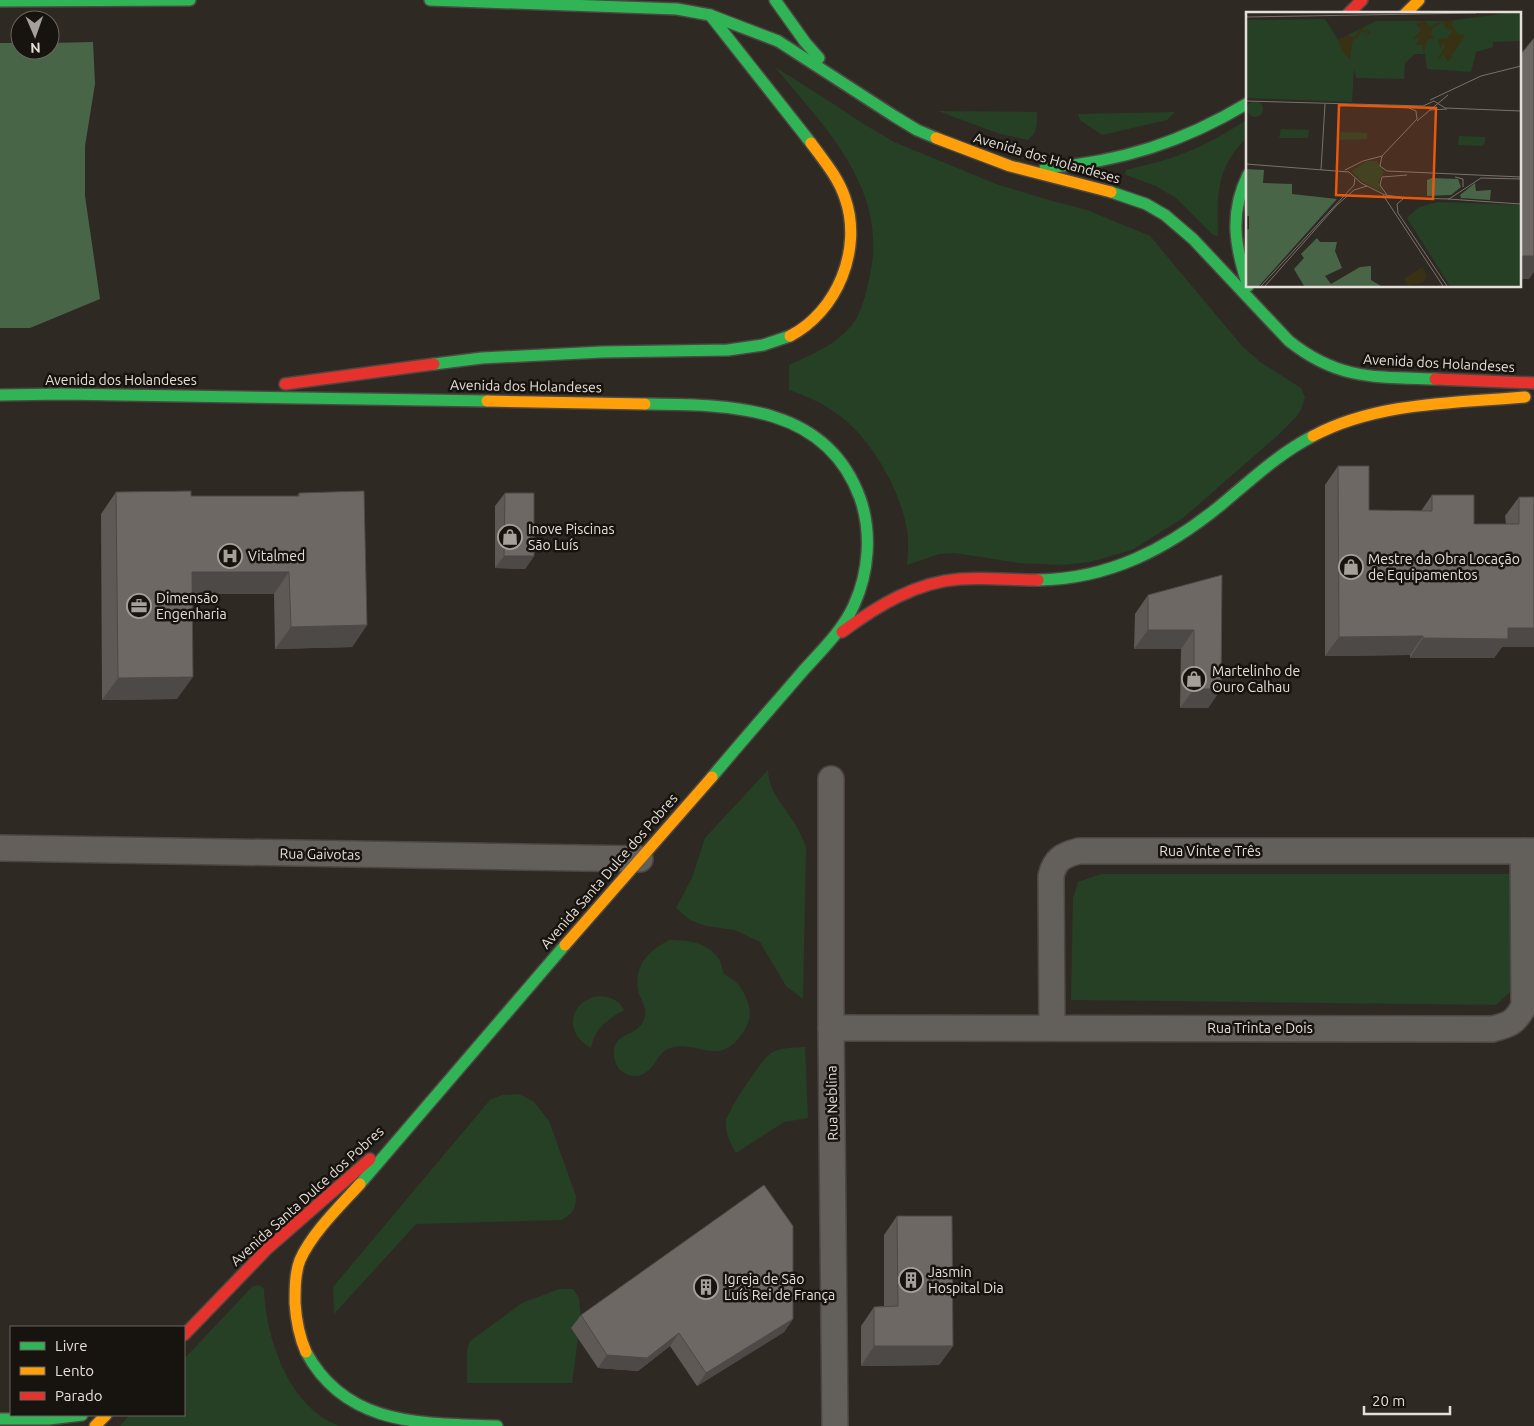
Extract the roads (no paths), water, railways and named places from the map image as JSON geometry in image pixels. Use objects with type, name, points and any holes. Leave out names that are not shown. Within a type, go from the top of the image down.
[{"type":"main road","points":[[0,1],[190,0]]},
{"type":"main road","name":"Avenida dos Holandeses","points":[[430,0],[678,8],[710,15],[778,41],[917,130],[972,153],[1010,166],[1109,191],[1146,204],[1165,215],[1192,239],[1289,340],[1325,365],[1349,373],[1378,377],[1534,383]]},
{"type":"main road","points":[[775,0],[805,42],[851,89]]},
{"type":"main road","points":[[1350,12],[1362,0]]},
{"type":"main road","points":[[1407,12],[1418,0]]},
{"type":"main road","points":[[200,396],[482,358],[602,352],[728,350],[766,344],[785,338],[814,319],[827,305],[837,288],[849,253],[850,220],[844,195],[838,181],[829,168],[710,15]]},
{"type":"main road","points":[[1010,166],[1059,167],[1090,164],[1127,156],[1178,140],[1208,127],[1246,103]]},
{"type":"main road","points":[[1246,179],[1240,192],[1236,230],[1240,260],[1246,280]]},
{"type":"main road","points":[[1249,288],[1256,307]]},
{"type":"main road","points":[[0,388],[63,394]]},
{"type":"main road","name":"Avenida dos Holandeses","points":[[0,395],[63,394],[702,405],[759,412],[790,421],[815,435],[841,460],[854,480],[866,514],[868,547],[863,581],[854,606],[831,639]]},
{"type":"main road","points":[[831,639],[868,613],[888,602],[923,586],[940,581],[982,578],[1026,580],[1072,578],[1091,575],[1133,561],[1168,543],[1196,524],[1297,444],[1320,431],[1338,424],[1397,409],[1534,396]]},
{"type":"main road","name":"Avenida Santa Dulce dos Pobres","points":[[497,1426],[396,1419],[369,1413],[340,1397],[320,1378],[311,1364],[300,1341],[297,1329],[294,1302],[296,1274],[305,1251],[316,1235],[410,1124],[831,639]]},
{"type":"main road","name":"Avenida Santa Dulce dos Pobres","points":[[185,1334],[268,1248],[410,1124]]},
{"type":"main road","points":[[0,1419],[49,1419],[74,1416]]},
{"type":"main road","points":[[95,1426],[105,1416]]},
{"type":"street","name":"Rua Neblina","points":[[831,779],[831,1028],[835,1426]]},
{"type":"street","name":"Rua Gaivotas","points":[[0,848],[640,859]]},
{"type":"street","name":"Rua Vinte e Três","points":[[1052,1028],[1051,876],[1053,867],[1059,859],[1068,854],[1079,851],[1529,851]]},
{"type":"street","name":"Rua Trinta e Dois","points":[[831,1028],[1492,1029],[1509,1025],[1519,1017],[1524,1006],[1529,851]]},
{"type":"place","name":"Inove Piscinas São Luís","points":[[510,537]]},
{"type":"place","name":"Vitalmed","points":[[230,556]]},
{"type":"place","name":"Mestre da Obra Locação de Equipamentos","points":[[1351,567]]},
{"type":"place","name":"Dimensão Engenharia","points":[[139,606]]},
{"type":"place","name":"Martelinho de Ouro Calhau","points":[[1194,679]]},
{"type":"place","name":"Jasmin Hospital Dia","points":[[911,1280]]},
{"type":"place","name":"Igreja de São Luís Rei de França","points":[[706,1287]]}]
